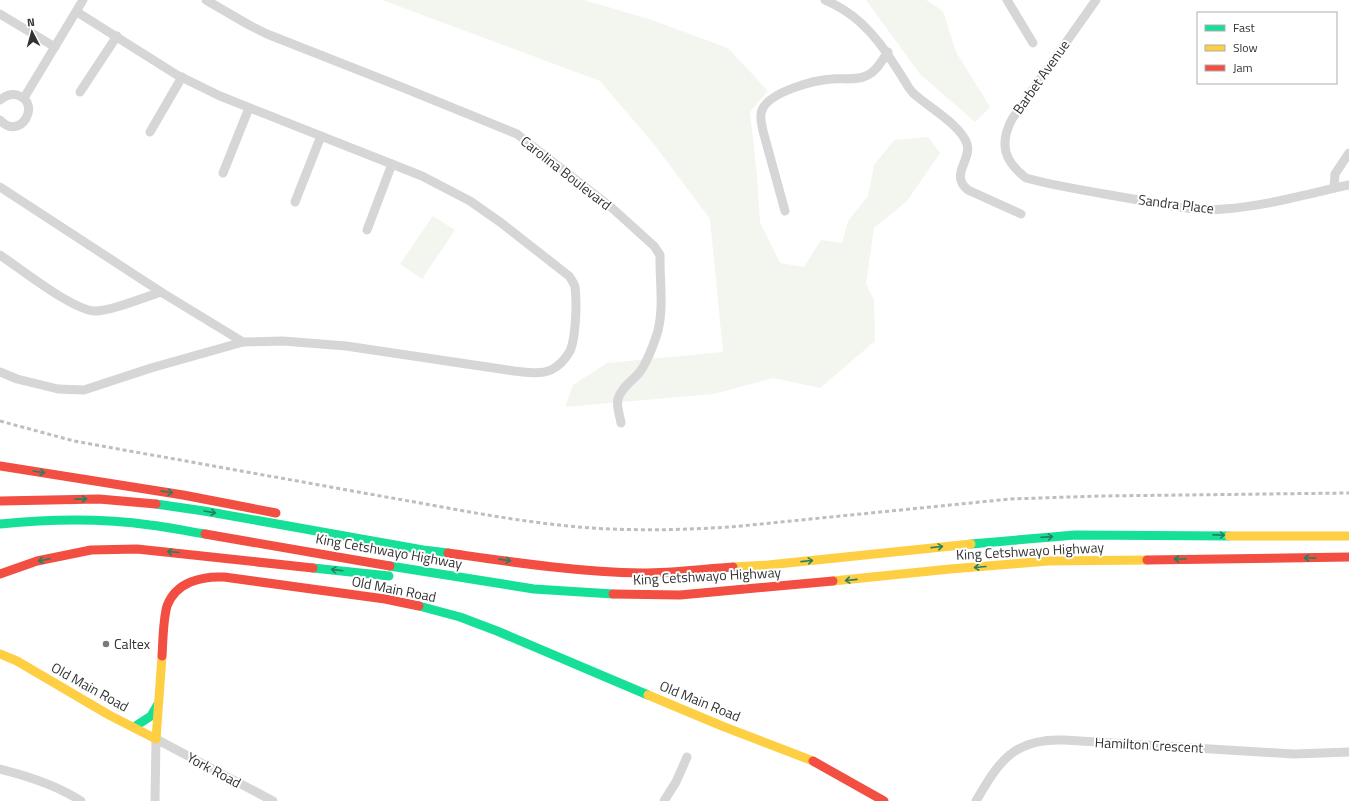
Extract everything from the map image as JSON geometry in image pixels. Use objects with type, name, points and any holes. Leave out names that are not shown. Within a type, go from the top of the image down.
[{"type":"main road","points":[[0,466],[183,494],[282,514]]},
{"type":"main road","name":"King Cetshwayo Highway","points":[[0,501],[99,499],[154,504],[204,511],[423,550],[546,566],[609,572],[644,573],[768,565],[945,546],[1075,535],[1349,536]]},
{"type":"main road","name":"King Cetshwayo Highway","points":[[0,524],[45,520],[109,521],[150,525],[534,589],[581,593],[636,595],[680,594],[762,588],[950,569],[1048,561],[1349,557]]},
{"type":"main road","points":[[342,526],[408,540],[466,555]]},
{"type":"main road","points":[[0,574],[26,564],[91,550],[137,549],[436,580],[459,582],[473,580]]},
{"type":"main road","name":"Old Main Road","points":[[0,654],[17,661],[109,715],[156,739],[160,702],[161,660],[168,604],[175,593],[192,580],[203,577],[224,577],[385,599],[422,606],[460,617],[497,631],[722,726],[812,761],[884,801]]},
{"type":"main road","name":"Old Main Road","points":[[0,644],[17,661]]},
{"type":"main road","points":[[134,727],[151,716],[160,702]]},
{"type":"street","points":[[24,98],[83,0]]},
{"type":"street","name":"Carolina Boulevard","points":[[206,0],[267,34],[517,134],[612,208],[654,246],[660,255],[660,308],[657,333],[640,372],[622,391],[618,398],[617,402],[621,423]]},
{"type":"street","points":[[825,0],[844,10],[869,31],[888,52],[913,93],[957,128],[965,137],[968,146],[960,177],[964,187],[1022,214]]},
{"type":"street","points":[[1007,0],[1033,43]]},
{"type":"street","name":"Barbet Avenue","points":[[1009,161],[1006,152],[1006,130],[1012,119],[1096,0]]},
{"type":"street","points":[[0,372],[17,379],[58,389],[84,390],[151,368],[243,342],[283,341],[346,346],[514,371],[539,373],[549,371],[558,366],[570,351],[573,340],[576,300],[575,285],[569,276],[506,226],[470,201],[422,176],[220,96],[182,77],[77,12]]},
{"type":"street","points":[[0,14],[55,47]]},
{"type":"street","points":[[80,92],[117,36]]},
{"type":"street","points":[[785,211],[760,119],[762,109],[771,100],[788,90],[808,83],[830,79],[852,79],[864,77],[874,71],[888,52]]},
{"type":"street","points":[[150,132],[182,77]]},
{"type":"street","points":[[0,88],[8,95]]},
{"type":"street","points":[[0,100],[8,95],[14,94],[24,98],[29,108],[29,113],[23,123],[7,126],[1,123]]},
{"type":"street","points":[[224,173],[249,108]]},
{"type":"street","points":[[296,202],[321,136]]},
{"type":"street","points":[[1334,188],[1335,174],[1349,153]]},
{"type":"street","name":"Sandra Place","points":[[1009,161],[1018,172],[1026,178],[1041,182],[1152,202],[1205,209],[1222,210],[1278,202],[1349,185]]},
{"type":"street","points":[[367,230],[392,164]]},
{"type":"street","points":[[0,187],[161,292],[243,342]]},
{"type":"street","points":[[0,255],[66,300],[80,307],[94,310],[104,310],[161,292]]},
{"type":"street","points":[[156,739],[156,801]]},
{"type":"street","name":"York Road","points":[[156,739],[273,801]]},
{"type":"street","name":"Hamilton Crescent","points":[[976,801],[994,771],[1007,756],[1021,747],[1044,740],[1294,754],[1349,752]]},
{"type":"street","points":[[664,801],[676,782],[686,757]]},
{"type":"street","points":[[0,769],[33,778],[55,787],[81,801]]},
{"type":"shaded area","points":[[382,0],[584,0],[649,19],[728,48],[768,91],[750,112],[757,175],[760,222],[780,263],[804,267],[821,240],[842,243],[848,221],[868,196],[874,165],[894,140],[928,137],[940,153],[907,201],[874,228],[866,284],[874,300],[875,341],[820,388],[773,378],[714,394],[565,407],[573,385],[607,363],[723,352],[710,219],[653,143],[600,81]]},
{"type":"shaded area","points":[[866,0],[926,0],[943,11],[956,52],[990,107],[975,122],[920,74]]},
{"type":"shaded area","points":[[433,216],[455,230],[422,279],[400,264]]},
{"type":"railway","points":[[0,421],[74,441],[485,515],[591,528],[647,530],[741,526],[1010,499],[1100,496],[1349,493]]},
{"type":"traffic: fast","points":[[156,504],[448,553]]},
{"type":"traffic: fast","points":[[0,524],[57,520],[94,520],[157,526],[205,534]]},
{"type":"traffic: fast","points":[[971,544],[1075,535],[1229,536]]},
{"type":"traffic: fast","points":[[390,566],[534,589],[613,594]]},
{"type":"traffic: fast","points":[[313,568],[389,576]]},
{"type":"traffic: fast","points":[[419,606],[460,617],[497,631],[648,695]]},
{"type":"traffic: fast","points":[[134,727],[151,716],[158,704]]},
{"type":"traffic: slow","points":[[1229,536],[1349,536]]},
{"type":"traffic: slow","points":[[733,567],[768,565],[971,544]]},
{"type":"traffic: slow","points":[[833,581],[1048,561],[1147,560]]},
{"type":"traffic: slow","points":[[0,654],[17,661],[109,715],[156,739],[162,656]]},
{"type":"traffic: slow","points":[[648,695],[722,726],[813,761]]},
{"type":"traffic: jam","points":[[0,466],[183,495],[276,513]]},
{"type":"traffic: jam","points":[[0,501],[99,499],[156,504]]},
{"type":"traffic: jam","points":[[205,534],[390,566]]},
{"type":"traffic: jam","points":[[0,574],[37,561],[91,550],[137,549],[313,568]]},
{"type":"traffic: jam","points":[[448,553],[593,571],[642,573],[733,567]]},
{"type":"traffic: jam","points":[[1147,560],[1349,557]]},
{"type":"traffic: jam","points":[[162,656],[163,631],[167,606],[176,591],[198,579],[224,577],[385,599],[419,606]]},
{"type":"traffic: jam","points":[[613,594],[680,595],[833,581]]},
{"type":"traffic: jam","points":[[813,761],[884,801]]},
{"type":"place","name":"Caltex","points":[[106,644]]}]
